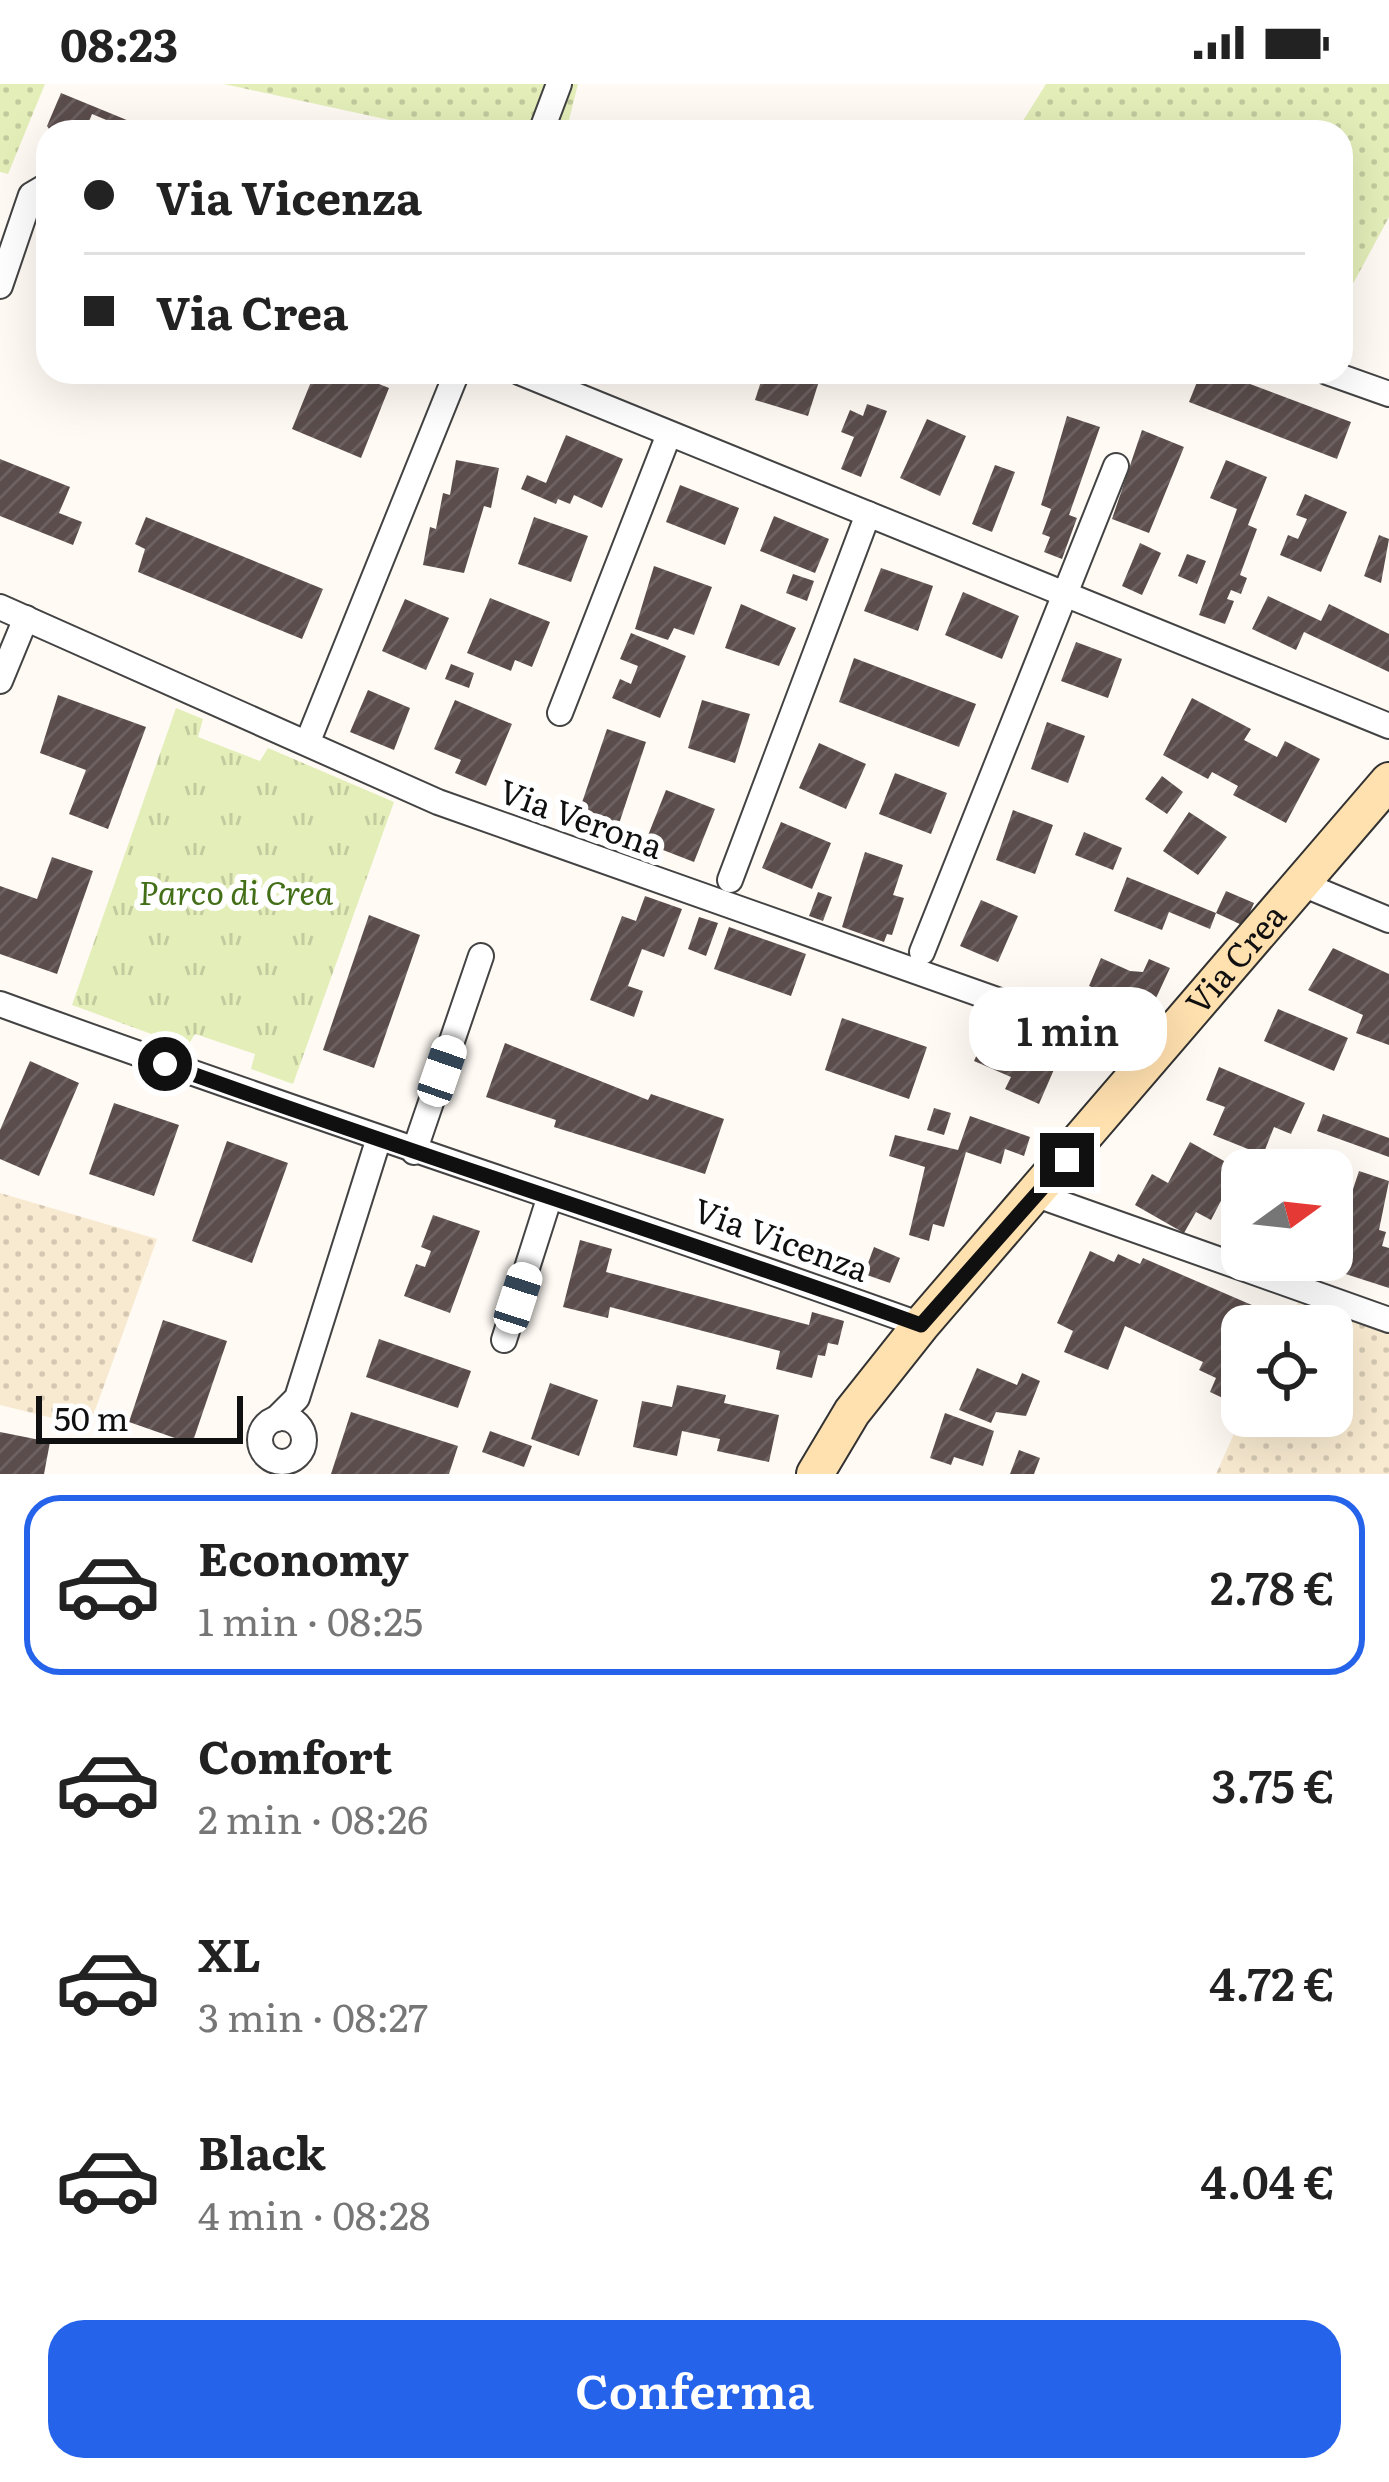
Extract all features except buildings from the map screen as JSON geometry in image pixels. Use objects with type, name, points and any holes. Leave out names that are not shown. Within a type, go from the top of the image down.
[{"type":"street","points":[[546,120],[559,84]]},
{"type":"street","points":[[0,286],[12,212],[36,191]]},
{"type":"street","points":[[1353,381],[1389,394]]},
{"type":"street","points":[[308,741],[452,384]]},
{"type":"street","points":[[548,384],[1389,726]]},
{"type":"street","points":[[560,713],[669,434]]},
{"type":"street","points":[[922,952],[1116,466]]},
{"type":"street","points":[[730,880],[868,514]]},
{"type":"street","name":"Via Verona","points":[[0,607],[438,802],[1155,1056]]},
{"type":"street","points":[[0,681],[26,618]]},
{"type":"street","name":"Via Crea","points":[[815,1474],[852,1412],[921,1325],[1389,781]]},
{"type":"street","points":[[1300,883],[1389,920]]},
{"type":"street","points":[[414,1152],[481,956]]},
{"type":"street","name":"Via Vicenza","points":[[0,1004],[378,1141],[648,1227],[921,1325]]},
{"type":"street","points":[[297,1397],[302,1452],[292,1461],[278,1462],[266,1455],[260,1442],[263,1428],[297,1397],[378,1141]]},
{"type":"street","points":[[1037,1195],[1389,1320]]},
{"type":"street","points":[[504,1340],[549,1199]]},
{"type":"street","points":[[276,1419],[291,1420],[302,1430]]},
{"type":"shaded area","points":[[0,1193],[157,1239],[89,1427],[0,1405]]},
{"type":"shaded area","points":[[1304,1290],[1344,1305],[1296,1305]]},
{"type":"shaded area","points":[[1353,1308],[1389,1322],[1389,1474],[1216,1474],[1233,1437],[1353,1437]]},
{"type":"green space","points":[[0,84],[45,84],[8,174],[0,172]]},
{"type":"green space","points":[[224,84],[578,84],[569,120],[390,120]]},
{"type":"green space","points":[[1046,84],[1389,84],[1389,217],[1353,284],[1353,120],[1024,120]]},
{"type":"green space","name":"Parco di Crea","points":[[176,708],[203,719],[198,737],[260,761],[268,748],[394,802],[293,1084],[251,1069],[255,1054],[195,1034],[187,1047],[72,1005]]},
{"type":"route","points":[[165,1064],[921,1325],[1067,1160]]}]
